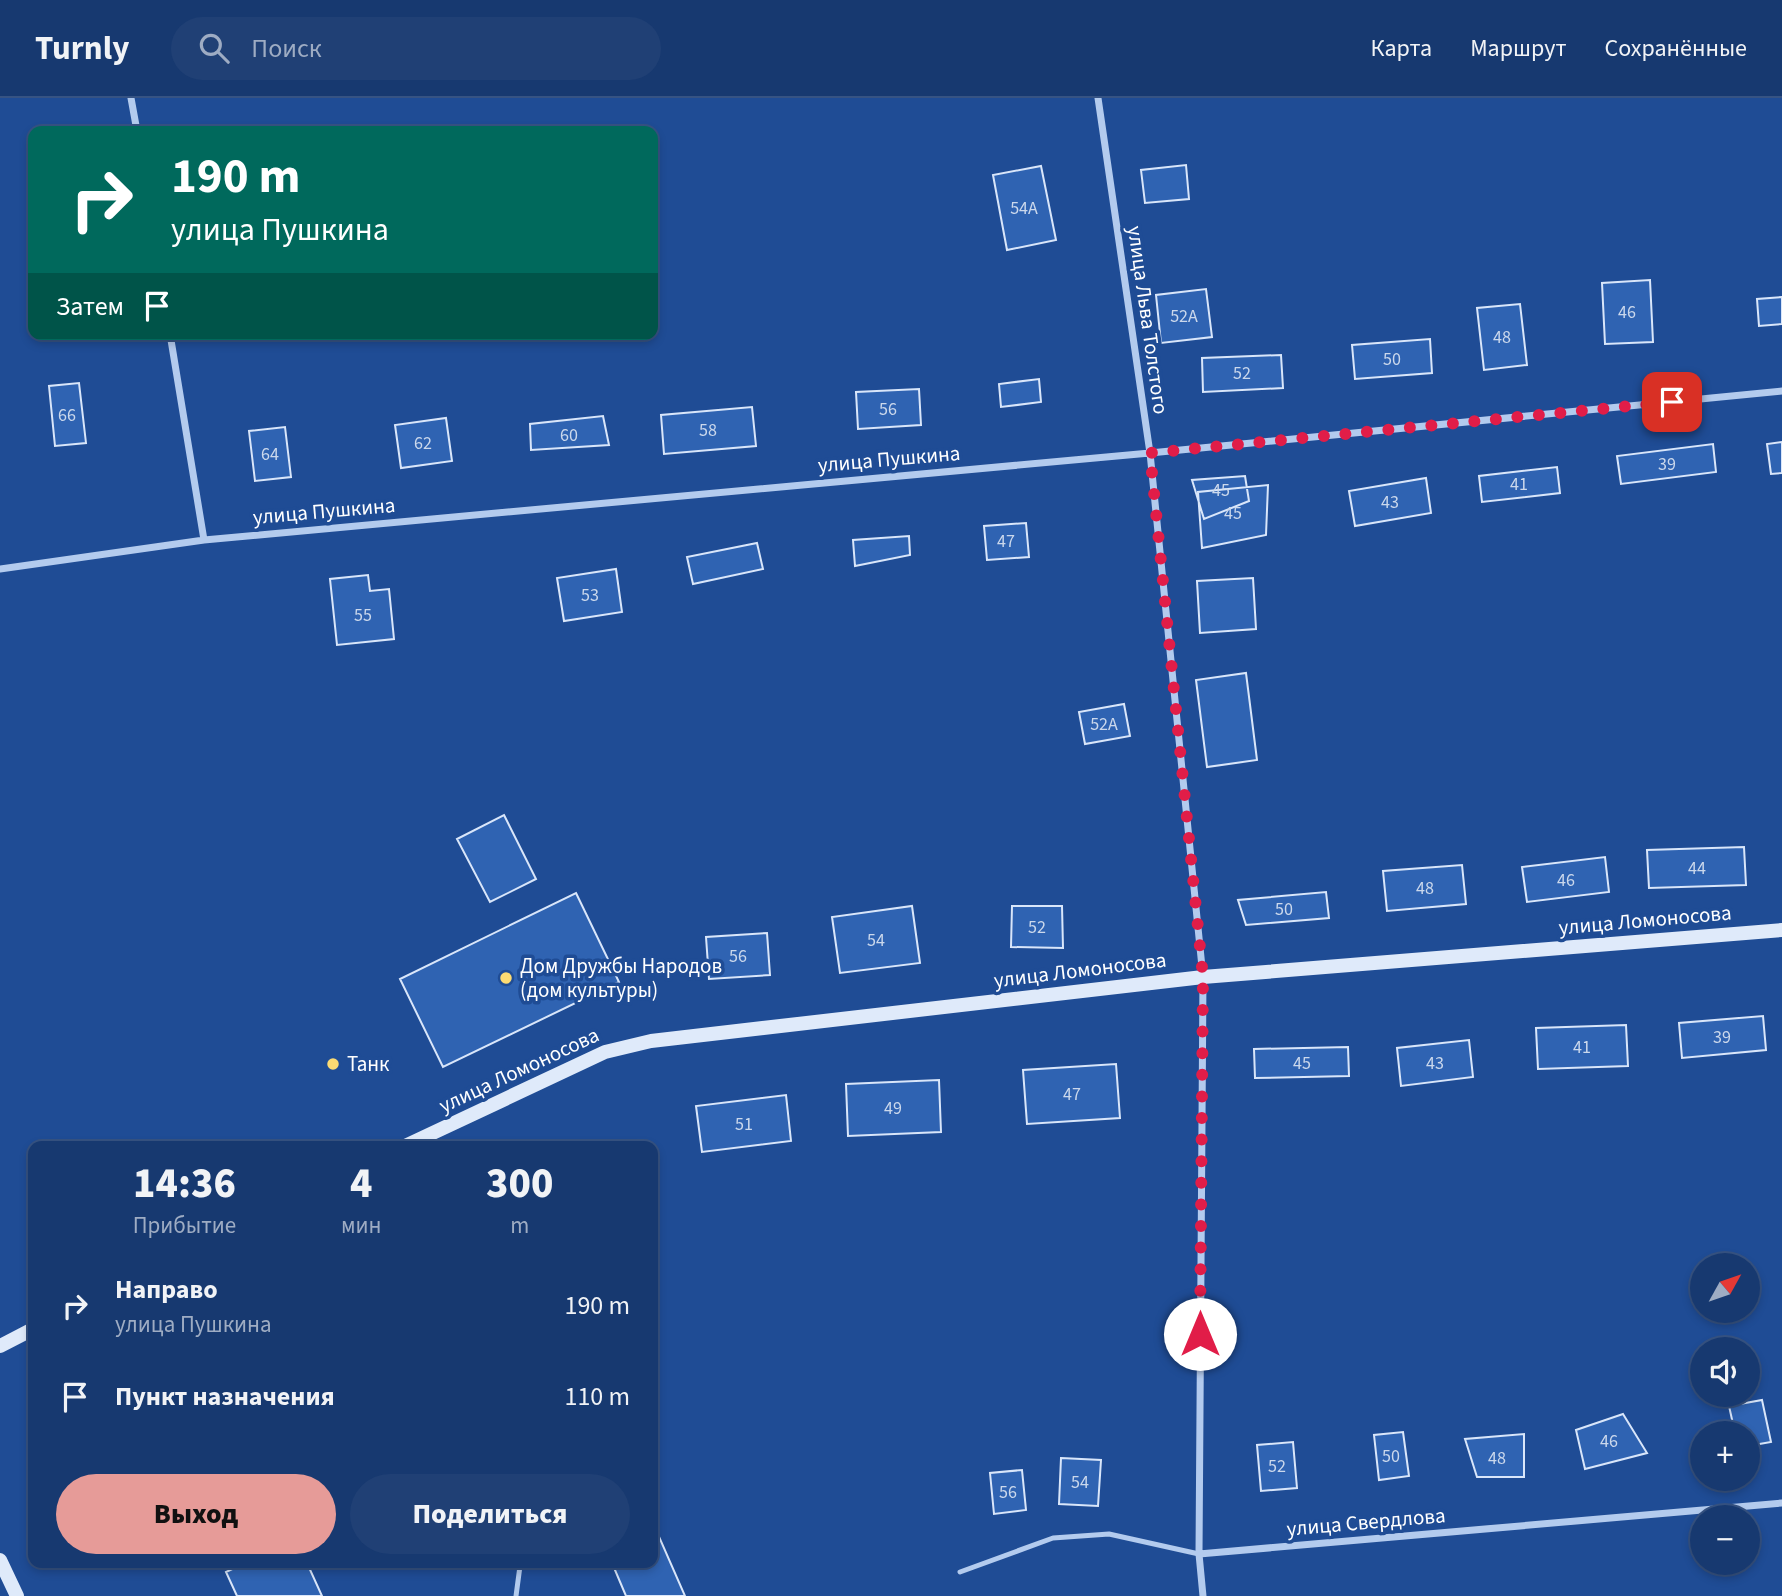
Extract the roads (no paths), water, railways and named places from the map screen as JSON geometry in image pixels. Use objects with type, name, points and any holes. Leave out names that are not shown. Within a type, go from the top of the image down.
[{"type":"street","points":[[131,98],[136,126]]},
{"type":"street","name":"улица Льва Толстого","points":[[1098,98],[1150,453],[1203,977],[1199,1554],[1203,1596]]},
{"type":"street","points":[[171,340],[204,540]]},
{"type":"street","name":"улица Пушкина","points":[[0,569],[204,540],[1150,453],[1782,391]]},
{"type":"street","name":"улица Ломоносова","points":[[416,1141],[605,1052],[650,1041],[1203,977],[1782,930]]},
{"type":"street","points":[[0,1346],[28,1332]]},
{"type":"street","name":"улица Свердлова","points":[[1199,1554],[1782,1503]]},
{"type":"street","points":[[0,1560],[17,1596]]},
{"type":"lane","name":"улица Свердлова","points":[[960,1572],[1053,1538],[1109,1534],[1199,1554]]},
{"type":"lane","points":[[516,1596],[520,1568]]},
{"type":"place","name":"Дом Дружбы Народов (дом культуры)","points":[[506,978]]},
{"type":"place","name":"Танк","points":[[333,1064]]}]
